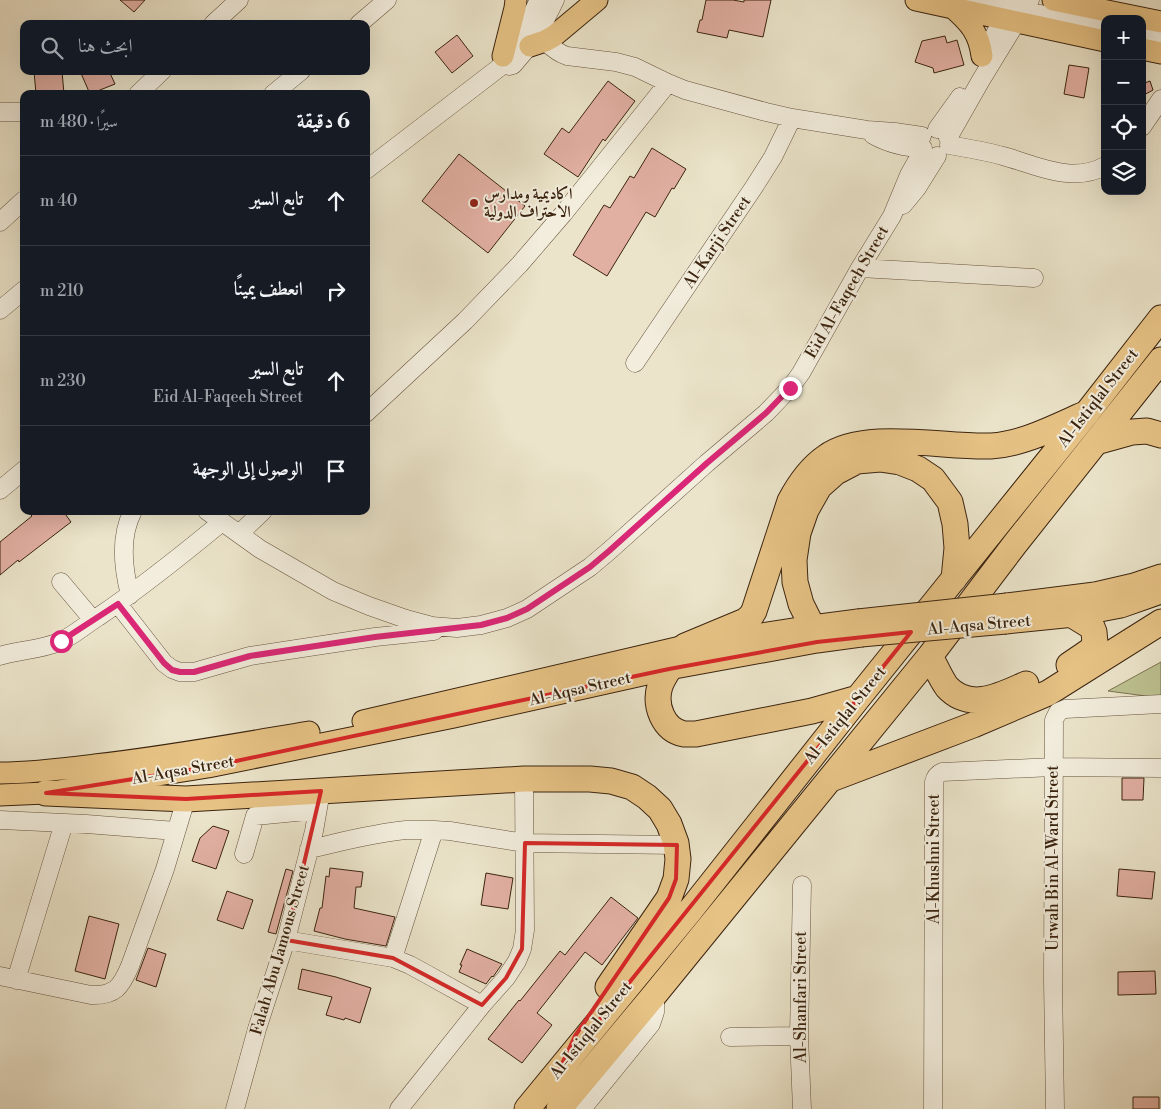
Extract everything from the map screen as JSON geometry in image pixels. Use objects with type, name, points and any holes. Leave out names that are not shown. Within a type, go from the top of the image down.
[{"type":"highway","name":"Al-Istiqlal Street","points":[[527,1109],[689,912],[858,698],[1087,414],[1161,318]]},
{"type":"highway","name":"Al-Istiqlal Street","points":[[559,1109],[930,656],[1015,544],[1161,360]]},
{"type":"highway","points":[[685,646],[744,621],[751,616],[790,501],[812,469],[827,456],[844,448],[877,442],[984,446],[1011,443],[1087,414]]},
{"type":"highway","points":[[1096,442],[1132,432],[1147,431],[1161,436]]},
{"type":"highway","points":[[812,626],[801,604],[795,582],[794,560],[798,533],[806,510],[819,487],[836,472],[857,461],[880,458],[900,462],[918,469],[933,479],[950,502],[955,524],[958,548],[954,579]]},
{"type":"highway","points":[[930,656],[946,686],[957,695],[973,700],[990,699],[1072,664],[1091,650],[1095,643],[1092,627],[1074,616]]},
{"type":"highway","points":[[831,779],[974,725],[1048,693],[1161,622]]},
{"type":"highway","points":[[669,669],[660,686],[658,708],[664,720],[674,730],[682,734],[696,734],[802,713],[858,698]]},
{"type":"highway","points":[[46,793],[319,801],[524,779],[590,779],[611,781],[632,788],[647,797],[660,809],[669,824],[677,845],[676,879],[669,898],[575,1036],[559,1070]]},
{"type":"main road","points":[[504,60],[516,8],[516,0]]},
{"type":"main road","points":[[537,43],[554,36],[597,0]]},
{"type":"main road","points":[[916,0],[1015,11],[1101,40]]},
{"type":"main road","points":[[1054,0],[1079,3],[1161,22]]},
{"type":"main road","points":[[955,3],[974,30],[982,56]]},
{"type":"main road","points":[[1146,50],[1161,53]]},
{"type":"main road","name":"Al-Aqsa Street","points":[[1006,614],[1134,584],[1161,575]]},
{"type":"main road","name":"Al-Aqsa Street","points":[[0,773],[58,770],[188,753],[315,731],[510,688],[685,646],[812,626],[859,628],[1006,614],[1074,616],[1121,607],[1161,593]]},
{"type":"main road","name":"Al-Aqsa Street","points":[[0,795],[46,793],[208,767],[454,717],[669,669],[817,642],[859,628]]},
{"type":"street","points":[[218,20],[237,0]]},
{"type":"street","points":[[364,20],[388,0]]},
{"type":"street","points":[[370,167],[504,60],[539,0]]},
{"type":"street","points":[[537,43],[536,38],[555,0]]},
{"type":"street","points":[[1015,11],[1101,24]]},
{"type":"street","points":[[1015,11],[1101,30]]},
{"type":"street","name":"Eid Al-Faqeeh Street","points":[[976,78],[982,56],[1015,11]]},
{"type":"street","name":"Eid Al-Faqeeh Street","points":[[212,515],[266,553],[333,591],[406,619],[432,626],[456,628],[481,625],[527,609],[590,567],[624,539],[707,463],[766,413],[790,388],[801,373],[860,268],[892,216],[909,175],[934,143],[956,103],[976,78],[1015,11]]},
{"type":"street","points":[[1146,32],[1161,34]]},
{"type":"street","points":[[1146,38],[1161,40]]},
{"type":"street","points":[[504,60],[509,66],[513,65],[537,43]]},
{"type":"street","points":[[537,43],[568,56],[616,62],[635,67],[685,90],[792,118],[867,130],[895,132],[934,143],[997,155],[1064,174],[1083,174],[1101,168]]},
{"type":"street","points":[[142,90],[158,75]]},
{"type":"street","points":[[278,90],[296,75]]},
{"type":"street","points":[[370,409],[520,264],[668,83]]},
{"type":"street","points":[[1146,121],[1161,99]]},
{"type":"street","points":[[0,112],[20,112]]},
{"type":"street","name":"Al-Karji Street","points":[[635,363],[754,187],[773,157],[792,118]]},
{"type":"street","points":[[0,222],[20,204]]},
{"type":"street","points":[[860,268],[1034,278]]},
{"type":"street","points":[[0,310],[20,293]]},
{"type":"street","points":[[0,490],[20,473]]},
{"type":"street","points":[[131,515],[124,537],[126,578],[124,599],[164,663],[172,670],[194,672],[250,656],[272,652],[375,637],[456,628]]},
{"type":"street","points":[[239,534],[259,515]]},
{"type":"street","points":[[4,650],[47,646],[61,641],[164,570],[222,522]]},
{"type":"street","points":[[61,582],[93,620]]},
{"type":"street","name":"Urwah Bin Al-Ward Street","points":[[1055,1109],[1053,980],[1054,720],[1058,712],[1065,708],[1161,704]]},
{"type":"street","name":"Al-Khushni Street","points":[[933,1109],[935,777],[942,772],[1053,767],[1161,768]]},
{"type":"street","points":[[399,1109],[482,1005],[506,978],[522,949],[525,930],[524,779]]},
{"type":"street","points":[[64,823],[4,978],[102,996],[110,994],[124,980],[165,869],[186,798]]},
{"type":"street","points":[[244,854],[255,816],[319,801]]},
{"type":"street","name":"Falah Abu Jamous Street","points":[[236,1109],[257,1029],[286,940],[319,801]]},
{"type":"street","points":[[0,820],[176,831]]},
{"type":"street","points":[[309,849],[356,838],[406,830],[450,831],[525,844],[677,845]]},
{"type":"street","points":[[393,958],[434,830]]},
{"type":"street","name":"Al-Shanfari Street","points":[[802,885],[800,1036],[802,1109]]},
{"type":"street","points":[[286,940],[393,958],[423,972],[482,1005]]},
{"type":"street","points":[[582,1109],[651,1024],[655,1012],[655,994]]},
{"type":"street","points":[[730,1037],[800,1036]]},
{"type":"highlighted area","points":[[911,632],[559,1070],[575,1036],[669,898],[676,879],[677,845],[525,843],[522,949],[506,978],[482,1005],[393,958],[286,940],[321,791],[186,799],[46,793],[208,767],[669,669],[817,642]]},
{"type":"green space","points":[[1161,662],[1161,698],[1108,691]]},
{"type":"building","points":[[120,0],[145,0],[134,12]]},
{"type":"building","points":[[706,0],[744,2],[744,0],[771,0],[763,37],[729,30],[727,38],[697,32],[700,20],[702,20]]},
{"type":"building","points":[[457,35],[473,56],[452,73],[435,52]]},
{"type":"building","points":[[945,36],[947,43],[957,40],[964,65],[934,73],[933,68],[915,62],[922,41]]},
{"type":"building","points":[[1069,65],[1089,68],[1084,98],[1064,94]]},
{"type":"building","points":[[34,75],[62,75],[64,90],[36,90]]},
{"type":"building","points":[[82,75],[111,75],[115,84],[100,90],[88,90]]},
{"type":"building","points":[[608,81],[635,101],[605,141],[603,139],[578,177],[544,154],[562,128],[569,133]]},
{"type":"building","points":[[1150,81],[1153,90],[1146,94],[1146,82]]},
{"type":"building","points":[[652,148],[686,169],[655,217],[646,212],[607,276],[573,255],[604,205],[610,208],[630,176],[634,178]]},
{"type":"building","name":"اكاديمية ومدارس الاحتراف الدولية","points":[[459,154],[525,206],[488,253],[422,201]]},
{"type":"building","points":[[66,515],[71,522],[0,575],[0,542],[32,516]]},
{"type":"building","points":[[1122,778],[1144,778],[1143,800],[1122,800]]},
{"type":"building","points":[[213,826],[229,831],[216,869],[192,861],[200,838]]},
{"type":"building","points":[[330,868],[363,872],[361,887],[356,887],[354,908],[395,917],[386,946],[345,939],[314,931],[320,908],[322,908],[326,876],[329,877]]},
{"type":"building","points":[[286,869],[293,871],[276,934],[268,932]]},
{"type":"building","points":[[1119,869],[1155,872],[1152,899],[1117,896]]},
{"type":"building","points":[[486,873],[513,878],[508,909],[481,905]]},
{"type":"building","points":[[227,891],[253,900],[243,929],[217,920]]},
{"type":"building","points":[[611,897],[638,918],[602,965],[585,952],[537,1013],[552,1025],[522,1063],[488,1039],[560,951],[565,955]]},
{"type":"building","points":[[89,916],[119,924],[105,979],[75,971]]},
{"type":"building","points":[[148,948],[166,954],[156,987],[136,980]]},
{"type":"building","points":[[467,949],[502,964],[486,984],[459,972]]},
{"type":"building","points":[[302,969],[371,988],[360,1023],[326,1015],[332,997],[298,989]]},
{"type":"building","points":[[1155,971],[1156,994],[1118,995],[1118,972]]},
{"type":"building","points":[[1133,1097],[1159,1097],[1159,1109],[1133,1109]]},
{"type":"place","name":"اكاديمية ومدارس الاحتراف الدولية","points":[[474,203]]},
{"type":"route","points":[[61,641],[118,604],[164,663],[172,670],[194,672],[250,656],[375,637],[481,625],[507,618],[527,609],[590,567],[766,413],[790,388]]}]
